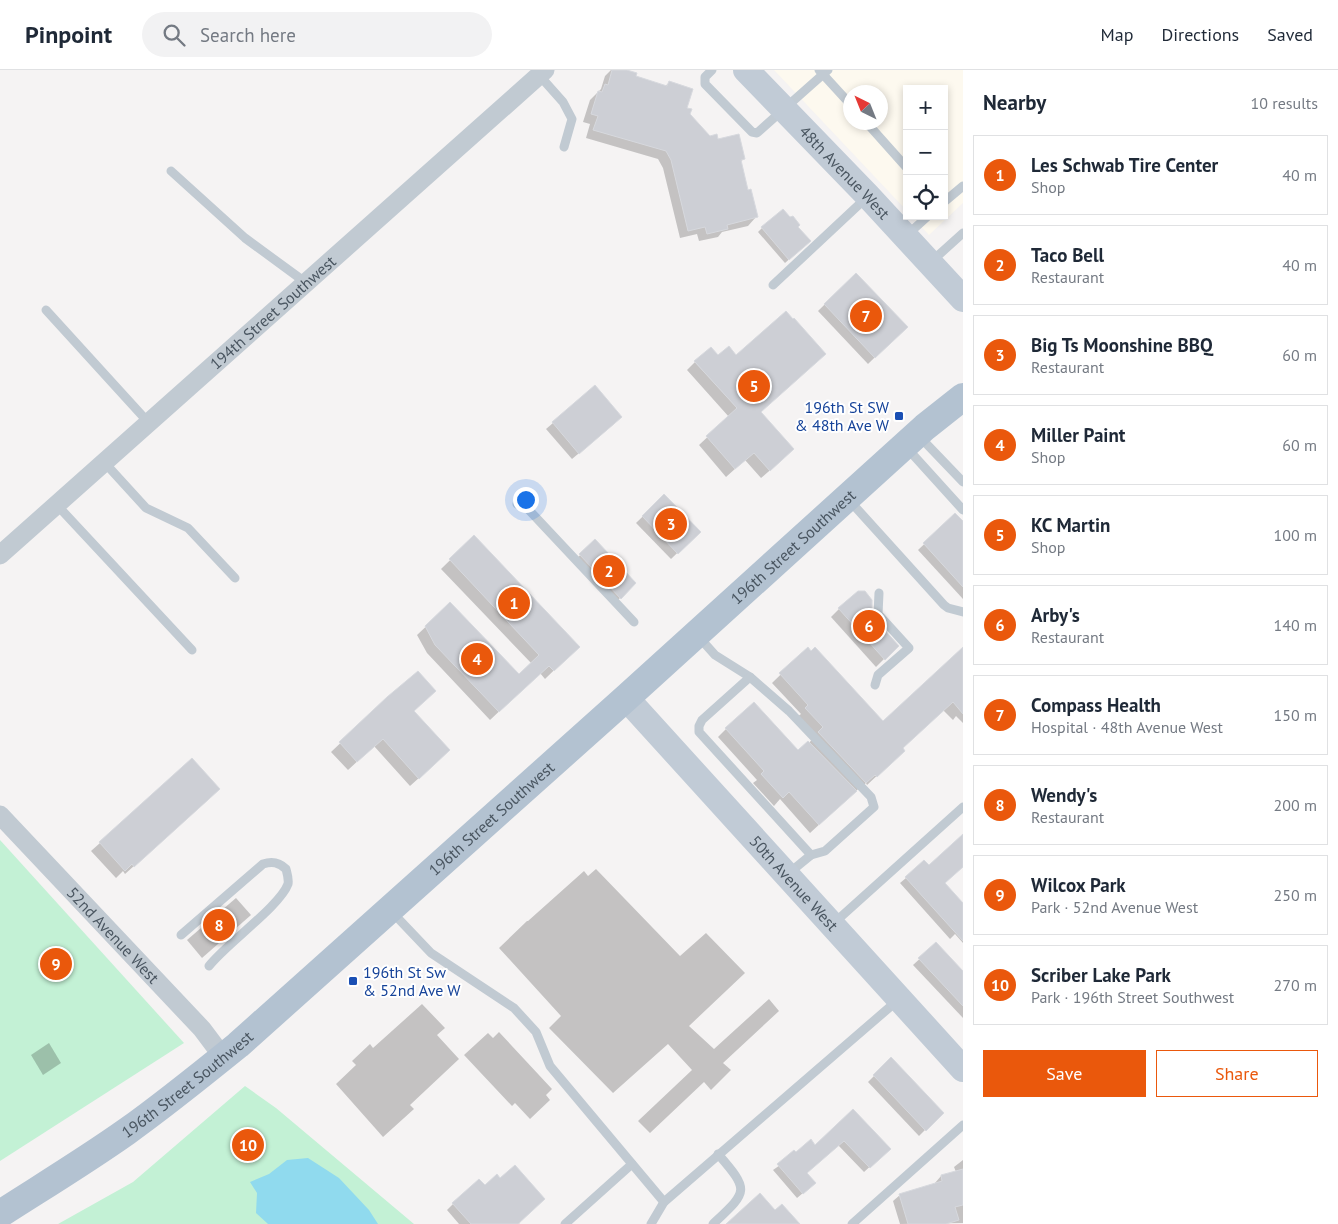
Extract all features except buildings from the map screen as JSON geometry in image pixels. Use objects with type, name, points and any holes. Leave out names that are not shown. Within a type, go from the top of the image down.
[{"type":"main road","name":"196th Street Southwest","points":[[0,1214],[72,1169],[125,1132],[224,1057],[390,910],[911,440],[963,397]]},
{"type":"street","name":"48th Avenue West","points":[[746,70],[868,196],[963,299]]},
{"type":"street","name":"194th Street Southwest","points":[[0,554],[542,72]]},
{"type":"street","name":"50th Avenue West","points":[[626,698],[963,1069]]},
{"type":"street","name":"52nd Avenue West","points":[[0,816],[189,1015],[224,1057]]},
{"type":"lane","points":[[712,70],[705,77],[705,84],[752,132],[757,133],[823,71],[843,96]]},
{"type":"lane","points":[[542,72],[563,102],[572,119],[564,147]]},
{"type":"lane","points":[[873,130],[903,164]]},
{"type":"lane","points":[[171,171],[245,238],[305,282]]},
{"type":"lane","points":[[948,199],[963,186]]},
{"type":"lane","points":[[773,285],[868,196]]},
{"type":"lane","points":[[905,237],[924,220]]},
{"type":"lane","points":[[930,263],[963,233]]},
{"type":"lane","points":[[46,310],[148,422]]},
{"type":"lane","points":[[911,440],[963,482]]},
{"type":"lane","points":[[911,440],[963,510]]},
{"type":"lane","points":[[104,462],[146,508],[188,528],[235,578]]},
{"type":"lane","points":[[847,498],[944,605],[963,612]]},
{"type":"lane","points":[[56,504],[192,650]]},
{"type":"lane","points":[[517,504],[527,508],[634,622]]},
{"type":"lane","points":[[875,685],[878,675],[909,648],[878,614],[879,593]]},
{"type":"lane","points":[[696,634],[715,655],[750,677],[789,711],[871,797],[874,807],[825,851],[811,855],[786,875]]},
{"type":"lane","points":[[750,677],[702,720],[699,732],[811,855]]},
{"type":"lane","points":[[832,925],[963,807]]},
{"type":"lane","points":[[181,935],[263,864],[270,862],[278,863],[286,869],[288,884],[277,900],[219,953],[209,966]]},
{"type":"lane","points":[[390,910],[431,953],[514,1008],[536,1032],[550,1066],[664,1202]]},
{"type":"lane","points":[[651,1224],[664,1202],[900,999]]},
{"type":"lane","points":[[852,1224],[963,1125]]},
{"type":"lane","points":[[712,1224],[733,1205],[740,1194],[742,1186],[737,1175],[718,1154]]},
{"type":"lane","points":[[565,1224],[632,1164]]},
{"type":"shaded area","points":[[774,70],[963,70],[963,203],[948,217],[948,85],[903,85],[903,207]]},
{"type":"shaded area","points":[[915,220],[945,220],[929,235]]},
{"type":"green space","points":[[0,840],[184,1043],[0,1161]]},
{"type":"green space","points":[[245,1086],[276,1108],[414,1224],[58,1224],[133,1182]]},
{"type":"water","points":[[308,1158],[339,1178],[369,1210],[378,1224],[268,1224],[256,1213],[257,1193],[250,1182],[269,1174],[287,1160]]},
{"type":"place","name":"Compass Health","points":[[866,316]]},
{"type":"place","name":"KC Martin","points":[[754,386]]},
{"type":"place","name":"196th St SW & 48th Ave W","points":[[899,416]]},
{"type":"place","name":"Big Ts Moonshine BBQ","points":[[671,524]]},
{"type":"place","name":"Taco Bell","points":[[609,571]]},
{"type":"place","name":"Les Schwab Tire Center","points":[[514,603]]},
{"type":"place","name":"Arby's","points":[[869,626]]},
{"type":"place","name":"Miller Paint","points":[[477,659]]},
{"type":"place","name":"Wendy's","points":[[219,925]]},
{"type":"place","name":"Wilcox Park","points":[[56,964]]},
{"type":"place","name":"196th St Sw & 52nd Ave W","points":[[353,981]]},
{"type":"place","name":"Scriber Lake Park","points":[[248,1145]]}]
